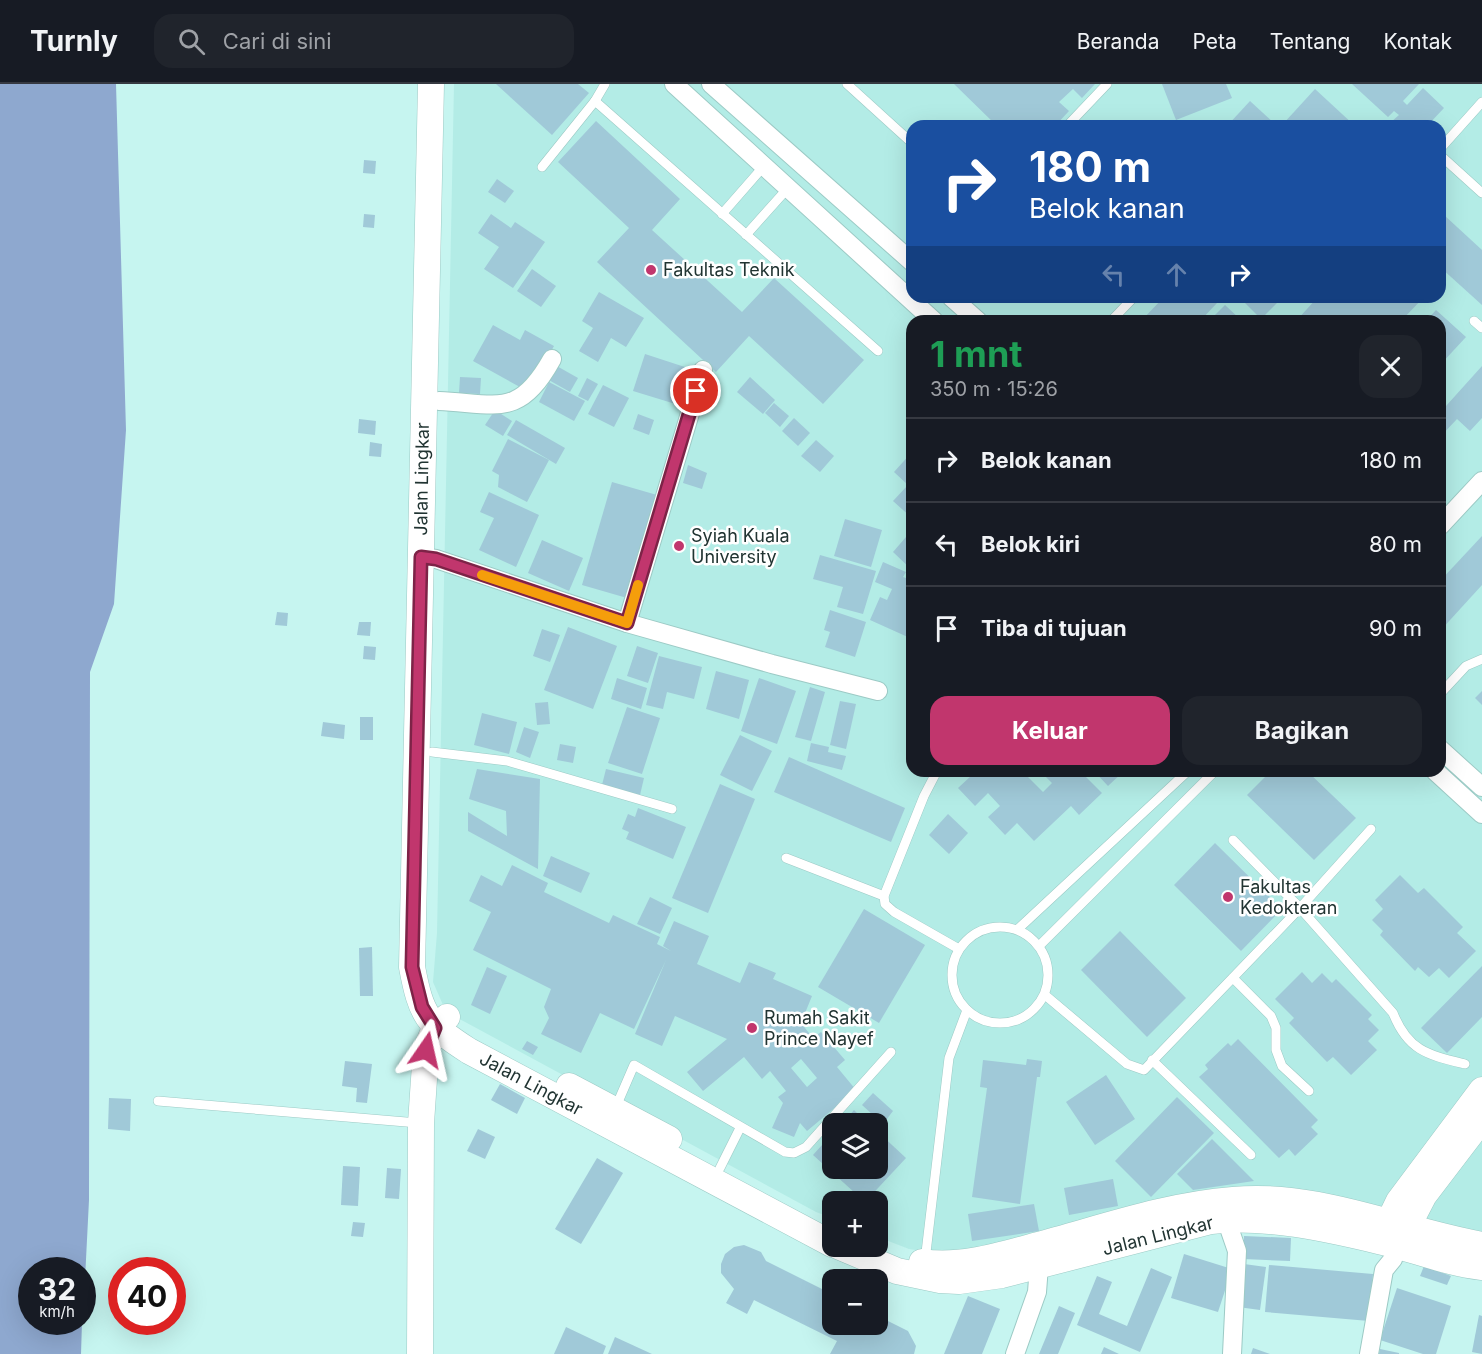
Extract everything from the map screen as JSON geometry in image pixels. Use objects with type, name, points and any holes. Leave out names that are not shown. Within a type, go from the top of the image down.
[{"type":"street","name":"Jalan Lingkar","points":[[431,84],[428,558],[412,967],[422,1007],[441,1022],[469,1051],[612,1117],[822,1238]]},
{"type":"street","points":[[420,1354],[421,1123],[426,1050],[441,1022],[430,963],[432,752],[428,558],[439,401],[445,84]]},
{"type":"street","points":[[674,84],[788,188],[906,289]]},
{"type":"street","points":[[711,84],[906,257]]},
{"type":"street","points":[[764,166],[781,146]]},
{"type":"street","points":[[788,188],[805,167]]},
{"type":"street","points":[[918,303],[929,315]]},
{"type":"street","points":[[958,303],[971,315]]},
{"type":"street","points":[[439,401],[495,404],[515,402],[538,384],[552,359]]},
{"type":"street","points":[[627,623],[703,370]]},
{"type":"street","points":[[1446,520],[1482,481]]},
{"type":"street","points":[[428,558],[627,623],[878,691]]},
{"type":"street","points":[[1446,754],[1482,787]]},
{"type":"street","points":[[1442,777],[1482,814]]},
{"type":"street","points":[[1369,1354],[1384,1270],[1390,1264],[1393,1234],[1406,1192],[1482,1090]]},
{"type":"street","points":[[612,1117],[720,1168],[822,1222]]},
{"type":"street","points":[[1393,1234],[1482,1119]]},
{"type":"street","points":[[888,1251],[925,1262],[956,1263],[992,1258],[1153,1214],[1232,1200],[1294,1201],[1393,1234],[1437,1237],[1482,1245]]},
{"type":"street","name":"Jalan Lingkar","points":[[861,1257],[875,1264],[940,1280],[975,1280],[1226,1219],[1282,1222],[1393,1234],[1451,1262],[1482,1267]]},
{"type":"street","points":[[1226,1219],[1238,1251],[1232,1354]]},
{"type":"street","points":[[1015,1354],[1036,1292],[1039,1266]]},
{"type":"lane","points":[[542,167],[595,101],[605,84]]},
{"type":"lane","points":[[847,84],[906,138]]},
{"type":"lane","points":[[1073,120],[1107,84]]},
{"type":"lane","points":[[595,101],[878,351]]},
{"type":"lane","points":[[1446,142],[1482,102]]},
{"type":"lane","points":[[1446,160],[1482,193]]},
{"type":"lane","points":[[722,214],[764,166]]},
{"type":"lane","points":[[746,235],[788,188]]},
{"type":"lane","points":[[1117,315],[1128,303]]},
{"type":"lane","points":[[1446,688],[1466,666],[1482,659]]},
{"type":"lane","points":[[432,752],[507,761],[672,810]]},
{"type":"lane","points":[[934,777],[884,896],[885,904],[894,912],[959,949]]},
{"type":"lane","points":[[1018,929],[1182,777]]},
{"type":"lane","points":[[1039,946],[1209,777]]},
{"type":"lane","points":[[1045,995],[1127,1064],[1136,1070],[1144,1070],[1300,908],[1371,829]]},
{"type":"lane","points":[[1233,840],[1300,908],[1393,1013],[1400,1032],[1419,1050],[1465,1064]]},
{"type":"lane","points":[[786,858],[884,896]]},
{"type":"lane","points":[[1002,926],[1018,929],[1039,946],[1047,961],[1049,978],[1045,995],[1037,1008],[1025,1017],[1010,1023],[987,1021],[966,1010],[956,997],[952,981],[952,964],[959,949],[970,936],[985,928],[1002,926]]},
{"type":"lane","points":[[1233,978],[1271,1016],[1276,1028],[1276,1050],[1282,1066],[1309,1091]]},
{"type":"lane","points":[[925,1262],[930,1239],[949,1058],[966,1010]]},
{"type":"lane","points":[[612,1117],[634,1065],[740,1128],[784,1152],[794,1153],[806,1147],[891,1052]]},
{"type":"lane","points":[[1152,1060],[1251,1155]]},
{"type":"lane","points":[[158,1101],[421,1123]]},
{"type":"lane","points":[[720,1168],[740,1128]]},
{"type":"shaded area","points":[[0,84],[116,84],[126,430],[114,604],[90,672],[89,1200],[86,1257],[18,1257],[18,1335],[82,1335],[81,1354],[0,1354]]},
{"type":"shaded area","name":"Syiah Kuala University","points":[[454,84],[1482,84],[1482,1237],[1373,1215],[957,1256],[909,1249],[888,1241],[888,1191],[822,1191],[822,1214],[816,1212],[452,1015],[443,1005],[433,982],[437,933]]},
{"type":"building","points":[[496,84],[578,84],[589,93],[552,135]]},
{"type":"building","points":[[954,84],[1095,84],[1082,98],[1073,89],[1059,102],[1069,111],[1061,120],[991,120]]},
{"type":"building","points":[[1162,84],[1226,84],[1232,98],[1176,120]]},
{"type":"building","points":[[1352,84],[1419,84],[1403,101],[1407,105],[1423,88],[1444,108],[1433,120],[1393,120],[1399,115],[1394,111],[1388,117]]},
{"type":"building","points":[[1315,89],[1349,120],[1287,120]]},
{"type":"building","points":[[1250,101],[1271,120],[1233,120]]},
{"type":"building","name":"Fakultas Teknik","points":[[596,121],[680,199],[652,230],[742,312],[774,278],[864,360],[823,404],[749,336],[716,372],[597,262],[629,228],[558,162]]},
{"type":"building","points":[[364,160],[376,161],[375,174],[363,173]]},
{"type":"building","points":[[497,179],[514,191],[505,203],[488,192]]},
{"type":"building","points":[[364,214],[375,215],[374,228],[363,227]]},
{"type":"building","points":[[491,214],[511,228],[515,222],[545,242],[513,288],[484,269],[499,247],[478,233]]},
{"type":"building","points":[[1446,217],[1482,250],[1482,305],[1446,272]]},
{"type":"building","points":[[532,269],[556,286],[541,307],[517,291]]},
{"type":"building","points":[[599,292],[644,318],[626,347],[611,338],[598,362],[579,351],[593,328],[582,321]]},
{"type":"building","points":[[1158,303],[1217,303],[1206,315],[1147,315]]},
{"type":"building","points":[[1245,303],[1277,303],[1265,315],[1257,315]]},
{"type":"building","points":[[1312,303],[1418,303],[1407,315],[1302,315]]},
{"type":"building","points":[[1225,305],[1236,315],[1215,315]]},
{"type":"building","points":[[1436,310],[1442,315],[1431,315]]},
{"type":"building","points":[[1446,319],[1466,337],[1446,359]]},
{"type":"building","points":[[493,325],[520,340],[525,330],[554,346],[529,392],[473,361]]},
{"type":"building","points":[[645,354],[694,370],[682,406],[633,391]]},
{"type":"building","points":[[555,365],[578,378],[570,392],[547,379]]},
{"type":"building","points":[[1482,366],[1482,418],[1470,431],[1457,419],[1446,431],[1446,406]]},
{"type":"building","points":[[460,377],[481,378],[480,394],[459,393]]},
{"type":"building","points":[[750,377],[775,400],[763,414],[737,392]]},
{"type":"building","points":[[587,378],[598,384],[588,401],[578,396]]},
{"type":"building","points":[[549,382],[585,401],[574,421],[539,402]]},
{"type":"building","points":[[603,385],[629,398],[614,427],[588,414]]},
{"type":"building","points":[[774,403],[789,416],[780,427],[765,413]]},
{"type":"building","points":[[495,410],[512,421],[503,436],[485,425]]},
{"type":"building","points":[[638,414],[654,420],[649,435],[633,429]]},
{"type":"building","points":[[794,418],[810,433],[798,446],[782,431]]},
{"type":"building","points":[[359,419],[376,421],[375,435],[358,433]]},
{"type":"building","points":[[516,420],[565,448],[556,464],[507,435]]},
{"type":"building","points":[[508,439],[549,460],[527,502],[498,487],[499,475],[492,471]]},
{"type":"building","points":[[816,440],[834,456],[820,472],[801,456]]},
{"type":"building","points":[[370,442],[382,444],[381,457],[369,456]]},
{"type":"building","points":[[906,459],[906,483],[894,472]]},
{"type":"building","points":[[688,465],[707,473],[702,489],[683,483]]},
{"type":"building","points":[[612,482],[657,495],[627,598],[582,585]]},
{"type":"building","points":[[906,487],[906,513],[893,501]]},
{"type":"building","points":[[489,492],[539,515],[516,567],[479,550],[494,518],[480,512]]},
{"type":"building","points":[[845,519],[882,530],[871,567],[834,556]]},
{"type":"building","points":[[1482,536],[1482,585],[1446,624],[1446,575]]},
{"type":"building","points":[[906,537],[906,564],[893,552]]},
{"type":"building","points":[[542,540],[583,558],[569,591],[528,573]]},
{"type":"building","points":[[820,555],[876,571],[863,614],[837,607],[843,587],[813,579]]},
{"type":"building","points":[[883,562],[906,572],[903,577],[906,578],[906,636],[870,620],[880,597],[887,600],[892,589],[875,582]]},
{"type":"building","points":[[830,610],[866,622],[855,657],[825,647],[830,632],[824,630]]},
{"type":"building","points":[[277,612],[288,613],[287,626],[275,625]]},
{"type":"building","points":[[359,622],[371,622],[370,636],[357,635]]},
{"type":"building","points":[[568,627],[617,646],[593,709],[544,690]]},
{"type":"building","points":[[542,629],[560,635],[550,662],[533,656]]},
{"type":"building","points":[[364,646],[376,647],[375,660],[363,659]]},
{"type":"building","points":[[637,646],[658,653],[648,683],[627,676]]},
{"type":"building","points":[[659,656],[702,667],[694,699],[667,692],[663,709],[646,705]]},
{"type":"building","points":[[716,671],[749,680],[739,719],[706,709]]},
{"type":"building","points":[[617,678],[647,688],[641,709],[611,699]]},
{"type":"building","points":[[759,678],[796,691],[777,744],[741,731]]},
{"type":"building","points":[[810,687],[825,692],[811,741],[795,737]]},
{"type":"building","points":[[1482,691],[1482,705],[1475,698]]},
{"type":"building","points":[[840,701],[856,704],[846,749],[830,745]]},
{"type":"building","points":[[548,702],[550,724],[537,725],[535,703]]},
{"type":"building","points":[[627,707],[660,718],[642,774],[608,763]]},
{"type":"building","points":[[482,713],[517,722],[509,754],[474,745]]},
{"type":"building","points":[[360,717],[373,717],[373,740],[360,740]]},
{"type":"building","points":[[323,722],[345,725],[344,739],[321,736]]},
{"type":"building","points":[[524,727],[539,732],[530,758],[516,752]]},
{"type":"building","points":[[740,735],[772,751],[752,791],[720,775]]},
{"type":"building","points":[[811,743],[829,747],[828,752],[846,756],[842,770],[807,761]]},
{"type":"building","points":[[560,744],[576,747],[573,763],[557,760]]},
{"type":"building","points":[[789,757],[905,808],[891,842],[774,792]]},
{"type":"building","points":[[477,769],[540,779],[538,869],[468,831],[468,812],[507,836],[506,811],[469,799]]},
{"type":"building","points":[[606,769],[644,778],[640,795],[602,785]]},
{"type":"building","points":[[970,777],[1028,777],[1043,792],[1052,783],[1046,777],[1086,777],[1102,793],[1079,815],[1071,806],[1034,841],[1017,823],[1005,835],[988,817],[1000,806],[988,793],[975,806],[958,788]]},
{"type":"building","points":[[1100,777],[1118,777],[1108,786]]},
{"type":"building","points":[[1265,777],[1313,777],[1356,818],[1314,860],[1247,795]]},
{"type":"building","points":[[720,784],[755,799],[708,913],[672,898]]},
{"type":"building","points":[[638,808],[686,827],[673,859],[626,839],[629,832],[622,829],[628,814],[635,817]]},
{"type":"building","points":[[948,814],[968,833],[949,854],[929,835]]},
{"type":"building","name":"Fakultas Kedokteran","points":[[1215,843],[1282,909],[1241,951],[1174,885]]},
{"type":"building","points":[[551,856],[590,873],[581,893],[543,876]]},
{"type":"building","points":[[512,865],[548,883],[544,892],[609,923],[613,915],[660,937],[657,944],[671,951],[663,946],[674,921],[709,936],[697,964],[740,983],[749,962],[776,973],[773,979],[812,996],[801,1023],[813,1038],[821,1032],[845,1060],[837,1067],[856,1090],[829,1113],[822,1113],[822,1118],[807,1131],[800,1123],[794,1137],[772,1128],[783,1103],[778,1097],[786,1091],[770,1071],[762,1079],[744,1057],[703,1091],[687,1072],[727,1039],[675,1016],[662,1046],[635,1034],[666,960],[634,1029],[600,1013],[581,1053],[541,1034],[549,1018],[544,1007],[551,989],[473,950],[491,912],[469,901],[481,875],[502,886]],"holes":[[[801,1059],[817,1078],[807,1087],[791,1068]]]},
{"type":"building","points":[[1400,875],[1418,893],[1424,888],[1463,927],[1457,933],[1476,951],[1449,978],[1439,968],[1429,977],[1418,967],[1415,971],[1380,935],[1383,931],[1372,920],[1383,909],[1375,900]]},
{"type":"building","points":[[650,897],[672,908],[660,934],[637,924]]},
{"type":"building","points":[[864,909],[925,945],[879,1023],[818,987]]},
{"type":"building","points":[[1120,931],[1186,998],[1147,1037],[1081,970]]},
{"type":"building","points":[[372,947],[373,996],[360,996],[359,948]]},
{"type":"building","points":[[1482,966],[1482,1017],[1447,1053],[1421,1028]]},
{"type":"building","points":[[487,967],[507,976],[490,1014],[471,1005]]},
{"type":"building","points":[[1302,972],[1312,983],[1322,973],[1332,983],[1336,979],[1372,1015],[1368,1019],[1379,1030],[1368,1041],[1377,1050],[1351,1075],[1333,1057],[1327,1062],[1289,1023],[1294,1018],[1275,999]]},
{"type":"building","points":[[1238,1039],[1318,1120],[1311,1127],[1318,1134],[1295,1156],[1289,1149],[1279,1158],[1199,1077],[1208,1069],[1205,1065],[1228,1043],[1231,1046]]},
{"type":"building","points":[[527,1041],[538,1047],[533,1055],[522,1049]]},
{"type":"building","points":[[1027,1059],[1042,1061],[1040,1077],[1037,1077],[1020,1204],[972,1197],[987,1088],[980,1087],[983,1060],[1026,1065]]},
{"type":"building","points":[[345,1061],[372,1064],[367,1103],[356,1102],[357,1088],[342,1086]]},
{"type":"building","points":[[1106,1075],[1135,1119],[1095,1145],[1066,1102]]},
{"type":"building","points":[[500,1084],[525,1098],[517,1114],[491,1100]]},
{"type":"building","points":[[873,1093],[893,1111],[888,1118],[888,1113],[871,1113],[862,1105]]},
{"type":"building","points":[[1177,1097],[1214,1133],[1151,1197],[1115,1161]]},
{"type":"building","points":[[109,1098],[131,1099],[130,1131],[108,1129]]},
{"type":"building","points":[[478,1129],[495,1137],[485,1159],[467,1151]]},
{"type":"building","points":[[1212,1139],[1254,1181],[1193,1190],[1177,1174]]},
{"type":"building","points":[[888,1141],[906,1158],[888,1177]]},
{"type":"building","points":[[822,1145],[822,1163],[813,1155]]},
{"type":"building","points":[[597,1158],[623,1173],[581,1244],[555,1229]]},
{"type":"building","points":[[343,1166],[360,1167],[358,1206],[341,1205]]},
{"type":"building","points":[[387,1168],[401,1169],[399,1199],[385,1198]]},
{"type":"building","points":[[840,1179],[886,1179],[875,1191],[853,1191]]},
{"type":"building","points":[[1113,1179],[1118,1206],[1069,1215],[1064,1188]]},
{"type":"building","points":[[1034,1204],[1039,1231],[972,1241],[968,1214]]},
{"type":"building","points":[[353,1222],[365,1223],[363,1237],[351,1236]]},
{"type":"building","points":[[1244,1236],[1291,1238],[1290,1261],[1243,1259]]},
{"type":"building","points":[[744,1245],[761,1252],[766,1261],[822,1289],[822,1334],[754,1300],[747,1314],[726,1303],[734,1289],[721,1273],[721,1264],[725,1254],[734,1247]]},
{"type":"building","points":[[1184,1254],[1232,1269],[1218,1312],[1171,1298]]},
{"type":"building","points":[[1244,1264],[1266,1267],[1260,1310],[1238,1307]]},
{"type":"building","points":[[1269,1265],[1373,1274],[1369,1321],[1265,1312]]},
{"type":"building","points":[[1424,1266],[1451,1276],[1447,1285],[1420,1276]]},
{"type":"building","points":[[1151,1268],[1172,1277],[1140,1352],[1077,1325],[1097,1276],[1112,1282],[1099,1314],[1127,1326]]},
{"type":"building","points":[[1397,1288],[1451,1306],[1436,1354],[1423,1354],[1380,1340]]},
{"type":"building","points":[[968,1296],[1000,1309],[982,1354],[944,1354]]},
{"type":"building","points":[[1059,1306],[1075,1313],[1058,1354],[1039,1354]]},
{"type":"building","points":[[1479,1315],[1482,1316],[1482,1354],[1472,1352]]},
{"type":"building","points":[[888,1321],[908,1331],[916,1346],[914,1354],[830,1354],[837,1341],[825,1335],[888,1335]]},
{"type":"building","points":[[566,1327],[606,1346],[603,1354],[554,1354]]},
{"type":"building","points":[[615,1337],[652,1354],[608,1354]]},
{"type":"building","points":[[1104,1347],[1119,1354],[1101,1354]]},
{"type":"building","points":[[1253,1348],[1270,1354],[1251,1354]]},
{"type":"building","points":[[1380,1349],[1399,1353],[1399,1354],[1379,1354]]},
{"type":"slow traffic","points":[[482,575],[627,623],[638,585]]},
{"type":"place","name":"Fakultas Teknik","points":[[651,270]]},
{"type":"place","name":"Syiah Kuala University","points":[[679,546]]},
{"type":"place","name":"Fakultas Kedokteran","points":[[1228,897]]},
{"type":"place","name":"Rumah Sakit Prince Nayef","points":[[752,1028]]},
{"type":"route","points":[[426,1050],[428,1040],[435,1028],[422,1007],[412,967],[421,557],[436,559],[627,623],[696,391]]}]
